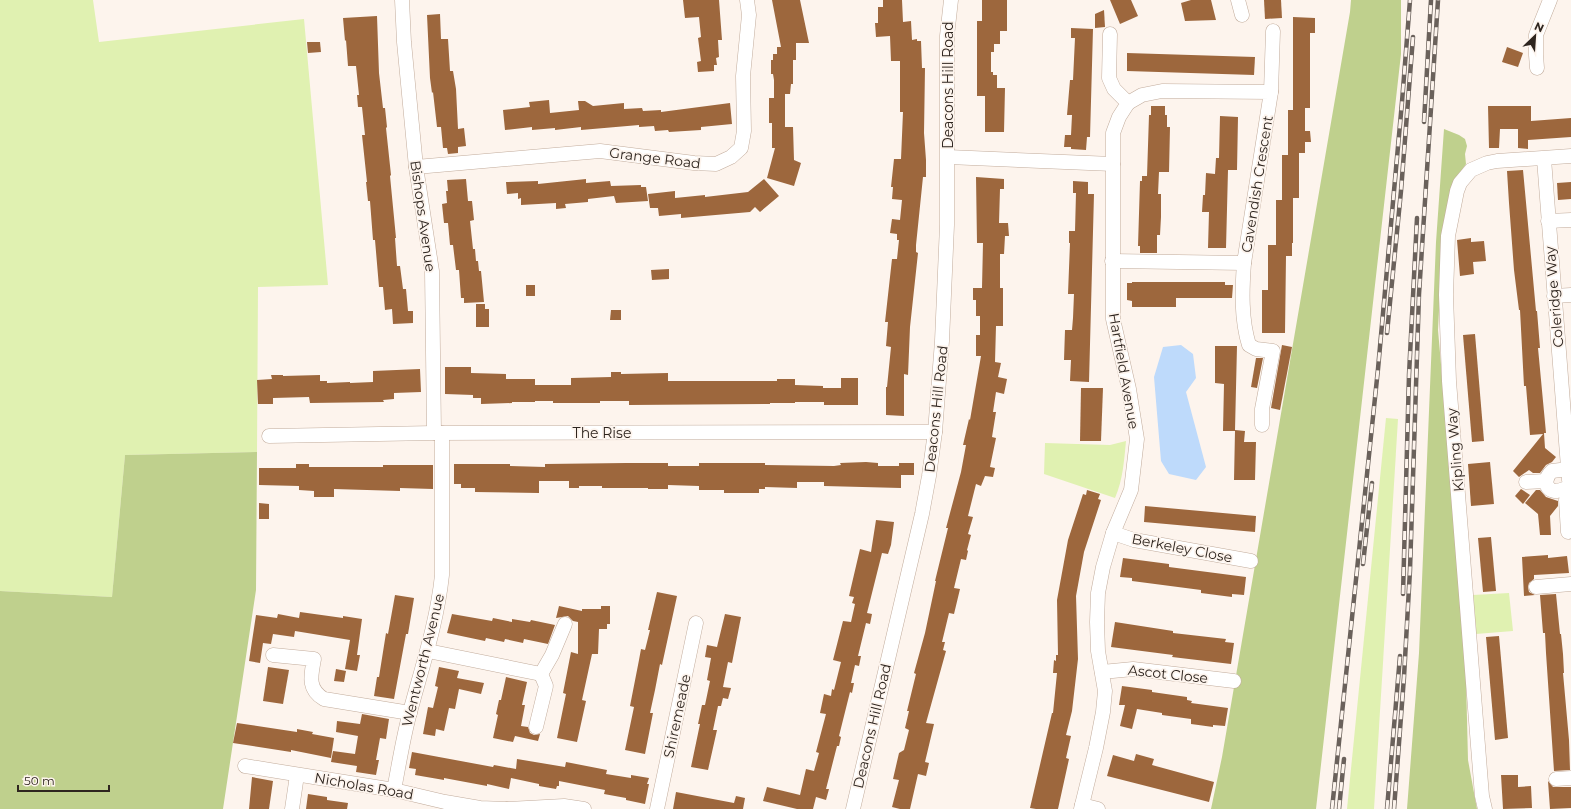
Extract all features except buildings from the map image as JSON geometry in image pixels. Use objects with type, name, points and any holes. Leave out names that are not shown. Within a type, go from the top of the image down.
[{"type":"street","name":"Bishops Avenue","points":[[402,0],[404,42],[416,167],[432,271],[438,433]]},
{"type":"street","name":"Grange Road","points":[[416,167],[600,152],[709,164],[716,164],[731,157],[741,148],[744,131],[743,76],[749,15],[747,0]]},
{"type":"street","name":"Deacons Hill Road","points":[[853,809],[922,514],[935,432],[942,341],[947,225],[947,36],[951,0]]},
{"type":"street","points":[[1238,0],[1242,15]]},
{"type":"street","points":[[1537,68],[1536,35],[1550,0]]},
{"type":"street","name":"Cavendish Crescent","points":[[1112,261],[1244,263],[1271,92],[1273,31]]},
{"type":"street","points":[[1110,34],[1109,78],[1114,89],[1128,103],[1142,95],[1162,91],[1271,92]]},
{"type":"street","name":"Hartfield Avenue","points":[[1082,807],[1103,712],[1105,692],[1098,651],[1098,593],[1103,567],[1113,532],[1130,490],[1137,439],[1129,389],[1112,319],[1114,132],[1119,117],[1128,103]]},
{"type":"street","points":[[948,156],[1113,164]]},
{"type":"street","name":"Kipling Way","points":[[1486,809],[1482,796],[1449,381],[1446,295],[1448,236],[1457,191],[1460,184],[1471,170],[1487,163],[1571,156]]},
{"type":"street","name":"Coleridge Way","points":[[1544,159],[1554,296],[1570,476]]},
{"type":"street","points":[[1548,222],[1571,220]]},
{"type":"street","points":[[1244,263],[1242,282],[1243,310],[1249,345],[1256,349],[1273,351],[1262,409],[1262,425]]},
{"type":"street","points":[[1554,296],[1571,295]]},
{"type":"street","name":"The Rise","points":[[269,436],[438,433],[935,432]]},
{"type":"street","name":"Wentworth Avenue","points":[[394,790],[410,713],[428,651],[440,594],[442,576],[438,433]]},
{"type":"street","points":[[1570,476],[1552,471],[1548,474],[1546,485],[1550,489],[1556,491],[1571,487]]},
{"type":"street","points":[[1526,482],[1546,481]]},
{"type":"street","points":[[1568,532],[1566,500],[1571,491]]},
{"type":"street","name":"Berkeley Close","points":[[1113,532],[1134,540],[1251,561]]},
{"type":"street","points":[[1536,587],[1571,584]]},
{"type":"street","name":"Shiremeade","points":[[658,809],[696,623]]},
{"type":"street","points":[[541,674],[552,655],[564,624]]},
{"type":"street","points":[[428,651],[541,674]]},
{"type":"street","points":[[273,655],[314,659],[311,683],[315,692],[324,699],[410,713]]},
{"type":"street","name":"Ascot Close","points":[[1102,672],[1133,669],[1234,681]]},
{"type":"street","points":[[536,728],[546,686],[541,674]]},
{"type":"street","name":"Nicholas Road","points":[[245,766],[394,790],[444,805],[507,809],[564,806],[584,809]]},
{"type":"street","points":[[292,809],[297,775]]},
{"type":"street","points":[[1556,779],[1571,778]]},
{"type":"street","points":[[1082,807],[1098,809]]},
{"type":"green space","points":[[0,0],[93,0],[99,42],[304,19],[328,285],[258,287],[257,452],[125,455],[112,597],[0,591]]},
{"type":"green space","points":[[1351,0],[1401,0],[1401,54],[1316,809],[1211,809],[1222,757]]},
{"type":"green space","points":[[1444,129],[1465,139],[1467,146],[1465,154],[1466,164],[1453,183],[1443,233],[1438,330],[1465,639],[1468,760],[1477,809],[1407,809],[1419,653],[1436,242]]},
{"type":"green space","points":[[1386,418],[1398,419],[1374,809],[1347,809]]},
{"type":"green space","points":[[1126,441],[1124,463],[1115,498],[1044,474],[1045,443],[1110,445]]},
{"type":"green space","points":[[257,452],[256,590],[223,809],[0,809],[0,591],[112,597],[125,455]]},
{"type":"green space","points":[[1509,593],[1513,631],[1476,634],[1473,595]]},
{"type":"water","points":[[1181,345],[1193,354],[1196,378],[1186,392],[1206,467],[1196,480],[1169,474],[1161,461],[1154,377],[1163,347]]},
{"type":"railway","points":[[1332,809],[1378,369],[1410,0]]},
{"type":"railway","points":[[1424,122],[1431,0]]},
{"type":"railway","points":[[1394,809],[1410,570],[1419,294],[1438,0]]},
{"type":"railway","points":[[1387,333],[1401,191],[1413,37]]},
{"type":"railway","points":[[1403,594],[1409,375],[1417,218]]},
{"type":"railway","points":[[1363,564],[1372,483]]},
{"type":"railway","points":[[1387,809],[1400,656]]},
{"type":"railway","points":[[1339,809],[1344,759]]}]
